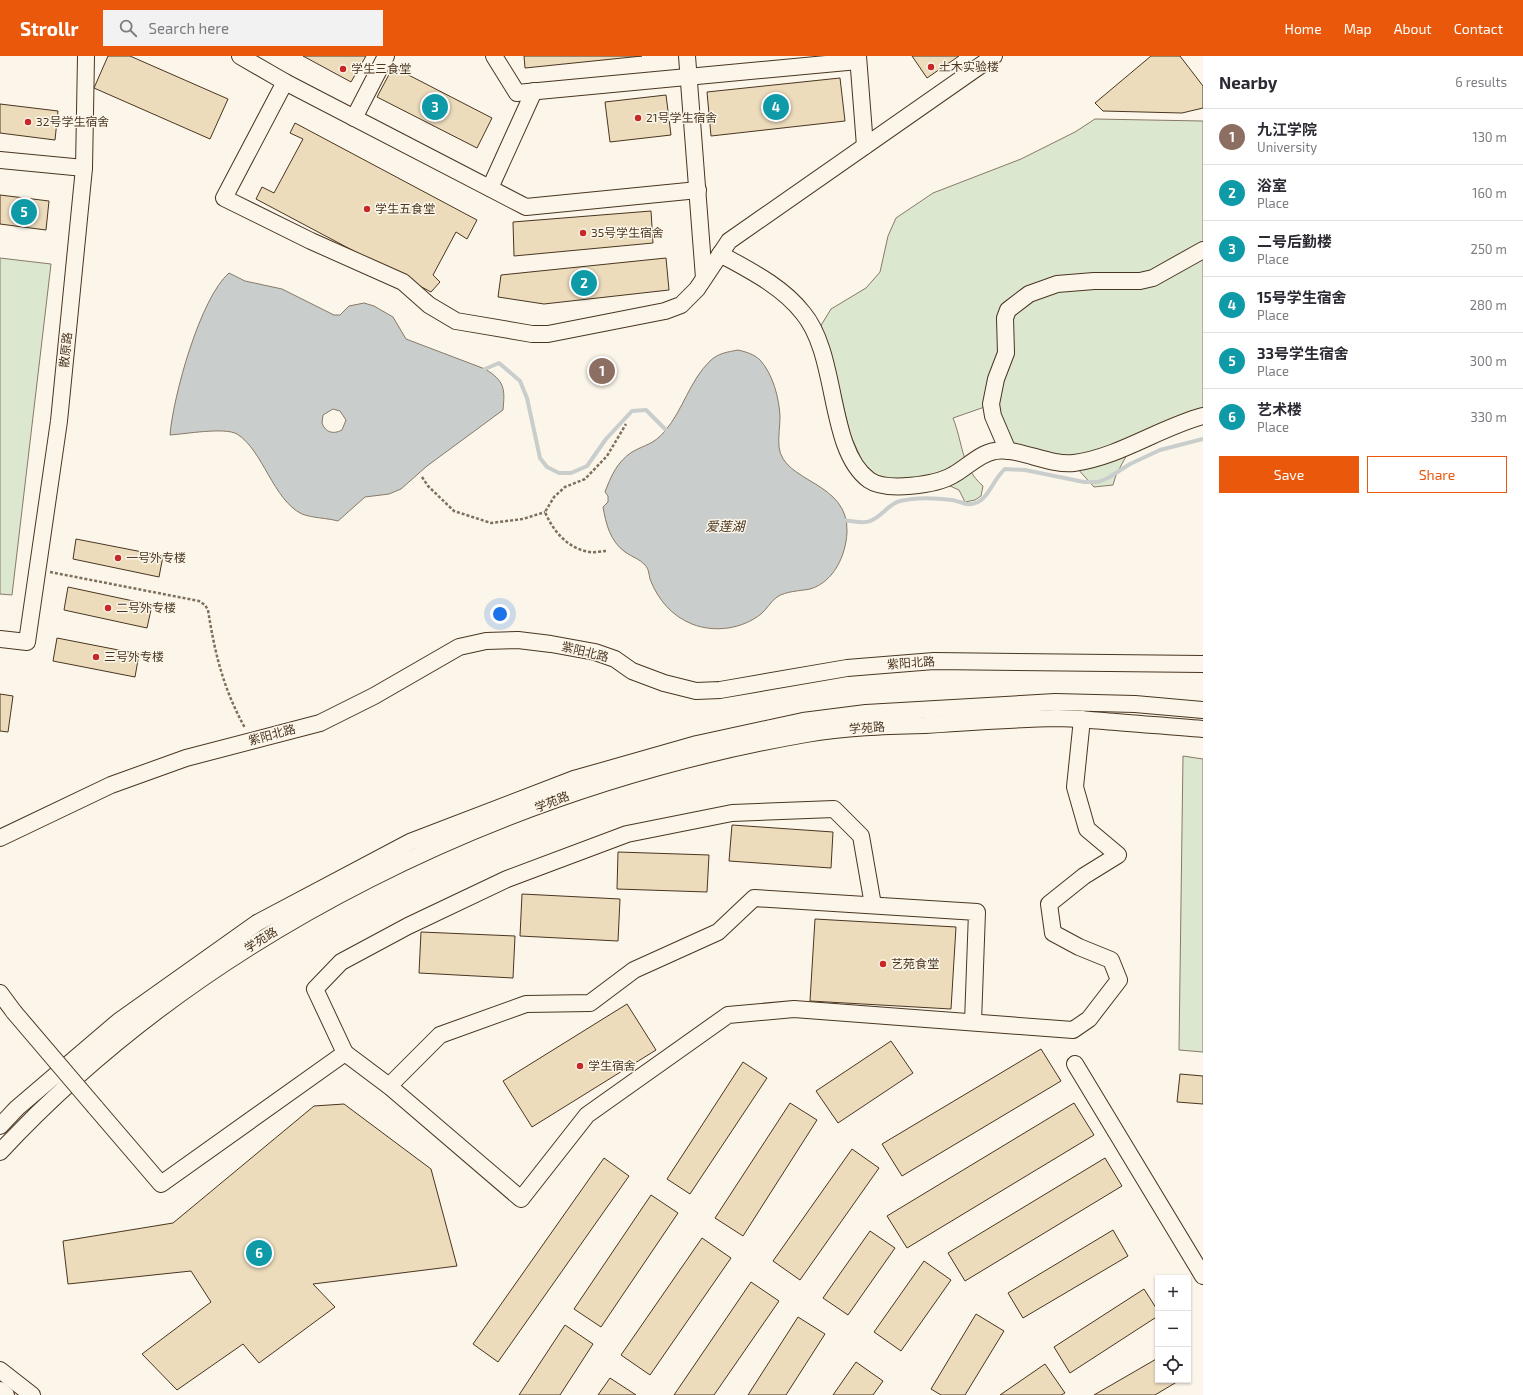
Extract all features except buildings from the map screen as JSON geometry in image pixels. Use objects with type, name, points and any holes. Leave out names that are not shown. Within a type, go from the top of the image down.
[{"type":"street","name":"散原路","points":[[0,639],[27,642],[38,569],[59,421],[84,168],[86,56]]},
{"type":"street","points":[[240,56],[285,82],[526,207],[698,190]]},
{"type":"street","points":[[354,118],[386,56]]},
{"type":"street","points":[[494,56],[518,93],[688,77],[858,58],[865,146]]},
{"type":"street","points":[[687,56],[704,278]]},
{"type":"street","points":[[285,82],[224,198],[311,241],[404,282],[428,305],[456,321],[532,334],[548,334],[665,311],[681,305],[697,289],[729,241],[994,56]]},
{"type":"street","points":[[490,188],[534,91]]},
{"type":"street","points":[[0,160],[84,168]]},
{"type":"street","points":[[1008,451],[993,416],[990,404],[996,379],[1006,353],[1006,318],[1008,310],[1029,294],[1057,284],[1094,281],[1140,281],[1153,278],[1203,250]]},
{"type":"street","points":[[720,254],[775,287],[804,313],[813,327],[825,359],[841,432],[850,455],[860,472],[870,481],[880,485],[891,486],[926,483],[952,476],[979,458],[994,451],[1008,451],[1061,462],[1086,461],[1109,454],[1181,422],[1203,416]]},
{"type":"street","name":"紫阳北路","points":[[0,838],[111,784],[186,758],[320,723],[374,696],[458,647],[486,642],[518,640],[595,652],[615,659],[632,671],[664,683],[696,691],[720,690],[848,668],[934,661],[1203,664]]},
{"type":"street","name":"学苑路","points":[[0,1126],[17,1108],[119,1021],[258,923],[410,842],[574,779],[712,741],[803,721],[866,713],[1055,702],[1135,704],[1203,710]]},
{"type":"street","name":"学苑路","points":[[0,1152],[29,1121],[129,1031],[264,936],[425,851],[570,794],[698,757],[808,733],[865,727],[1060,718],[1203,729]]},
{"type":"street","points":[[873,905],[860,836],[834,808],[732,813],[626,834],[507,879],[408,926],[341,962],[315,989],[345,1053],[389,1086],[521,1199],[587,1115],[728,1015],[794,1009],[1073,1030],[1089,1019],[1119,980],[1111,960],[1079,947],[1053,933],[1049,904],[1084,876],[1118,855],[1087,829],[1075,786],[1082,720]]},
{"type":"street","points":[[389,1086],[440,1035],[526,1004],[590,1004],[634,970],[718,932],[754,898],[977,912],[972,1022]]},
{"type":"street","points":[[0,993],[14,1012],[161,1184],[345,1053]]},
{"type":"street","points":[[1075,1064],[1203,1276]]},
{"type":"street","points":[[0,1370],[32,1395]]},
{"type":"street","points":[[0,1390],[6,1395]]},
{"type":"path","points":[[422,477],[428,486],[454,511],[491,523],[523,519],[545,512],[554,497],[564,488],[585,479],[607,456],[626,424]]},
{"type":"path","points":[[545,512],[550,524],[558,535],[573,546],[590,552],[606,551]]},
{"type":"path","points":[[38,569],[199,601],[205,605],[208,610],[219,668],[236,712],[252,740]]},
{"type":"green space","points":[[1095,119],[1203,121],[1203,409],[1131,447],[1116,475],[1113,485],[1094,487],[1076,467],[1014,445],[996,403],[953,418],[966,463],[970,471],[983,486],[981,496],[975,500],[965,502],[959,490],[932,478],[882,480],[863,463],[850,434],[832,359],[820,327],[831,309],[866,288],[880,272],[888,236],[896,218],[933,193],[1021,159],[1075,132]]},
{"type":"green space","points":[[0,258],[51,264],[12,595],[0,594]]},
{"type":"green space","points":[[1183,756],[1203,759],[1203,1052],[1179,1050]]},
{"type":"water","points":[[229,273],[245,281],[282,289],[334,315],[340,315],[349,306],[364,303],[374,306],[393,317],[406,339],[492,373],[502,386],[504,396],[503,410],[427,466],[401,489],[389,494],[365,497],[338,521],[302,514],[283,498],[254,451],[246,441],[237,434],[224,431],[214,431],[170,435],[176,397],[190,349],[198,325],[218,286]],"holes":[[[333,409],[340,411],[346,420],[342,430],[339,432],[330,432],[325,429],[322,423],[323,415]]]},
{"type":"water","name":"爱莲湖","points":[[738,350],[758,358],[765,366],[772,379],[777,394],[780,416],[779,447],[783,459],[792,468],[827,492],[838,502],[845,515],[847,532],[841,558],[832,574],[826,580],[810,589],[789,592],[781,595],[754,619],[737,626],[719,629],[701,627],[685,621],[666,606],[653,587],[646,567],[641,561],[620,548],[612,537],[607,526],[603,507],[608,502],[608,496],[605,492],[607,486],[622,460],[632,452],[653,442],[661,436],[677,414],[697,377],[713,358],[727,352]]},
{"type":"waterway","points":[[485,369],[499,363],[520,381],[527,398],[540,458],[547,467],[559,473],[571,473],[587,466],[606,439],[632,411],[646,410],[666,430]]},
{"type":"waterway","points":[[843,520],[867,522],[878,517],[896,503],[913,499],[926,498],[952,500],[968,504],[978,502],[982,500],[1005,469],[1025,470],[1084,482],[1098,482],[1108,478],[1130,464],[1160,450],[1203,439]]},
{"type":"place","name":"土木实验楼","points":[[931,67]]},
{"type":"place","name":"学生三食堂","points":[[343,69]]},
{"type":"place","name":"二号后勤楼","points":[[435,107]]},
{"type":"place","name":"15号学生宿舍","points":[[776,107]]},
{"type":"place","name":"21号学生宿舍","points":[[638,118]]},
{"type":"place","name":"32号学生宿舍","points":[[28,122]]},
{"type":"place","name":"学生五食堂","points":[[367,209]]},
{"type":"place","name":"33号学生宿舍","points":[[24,212]]},
{"type":"place","name":"35号学生宿舍","points":[[583,233]]},
{"type":"place","name":"浴室","points":[[584,283]]},
{"type":"place","name":"九江学院","points":[[602,371]]},
{"type":"place","name":"一号外专楼","points":[[118,558]]},
{"type":"place","name":"二号外专楼","points":[[108,608]]},
{"type":"place","name":"三号外专楼","points":[[96,657]]},
{"type":"place","name":"艺苑食堂","points":[[883,964]]},
{"type":"place","name":"学生宿舍","points":[[580,1066]]},
{"type":"place","name":"艺术楼","points":[[259,1253]]}]
